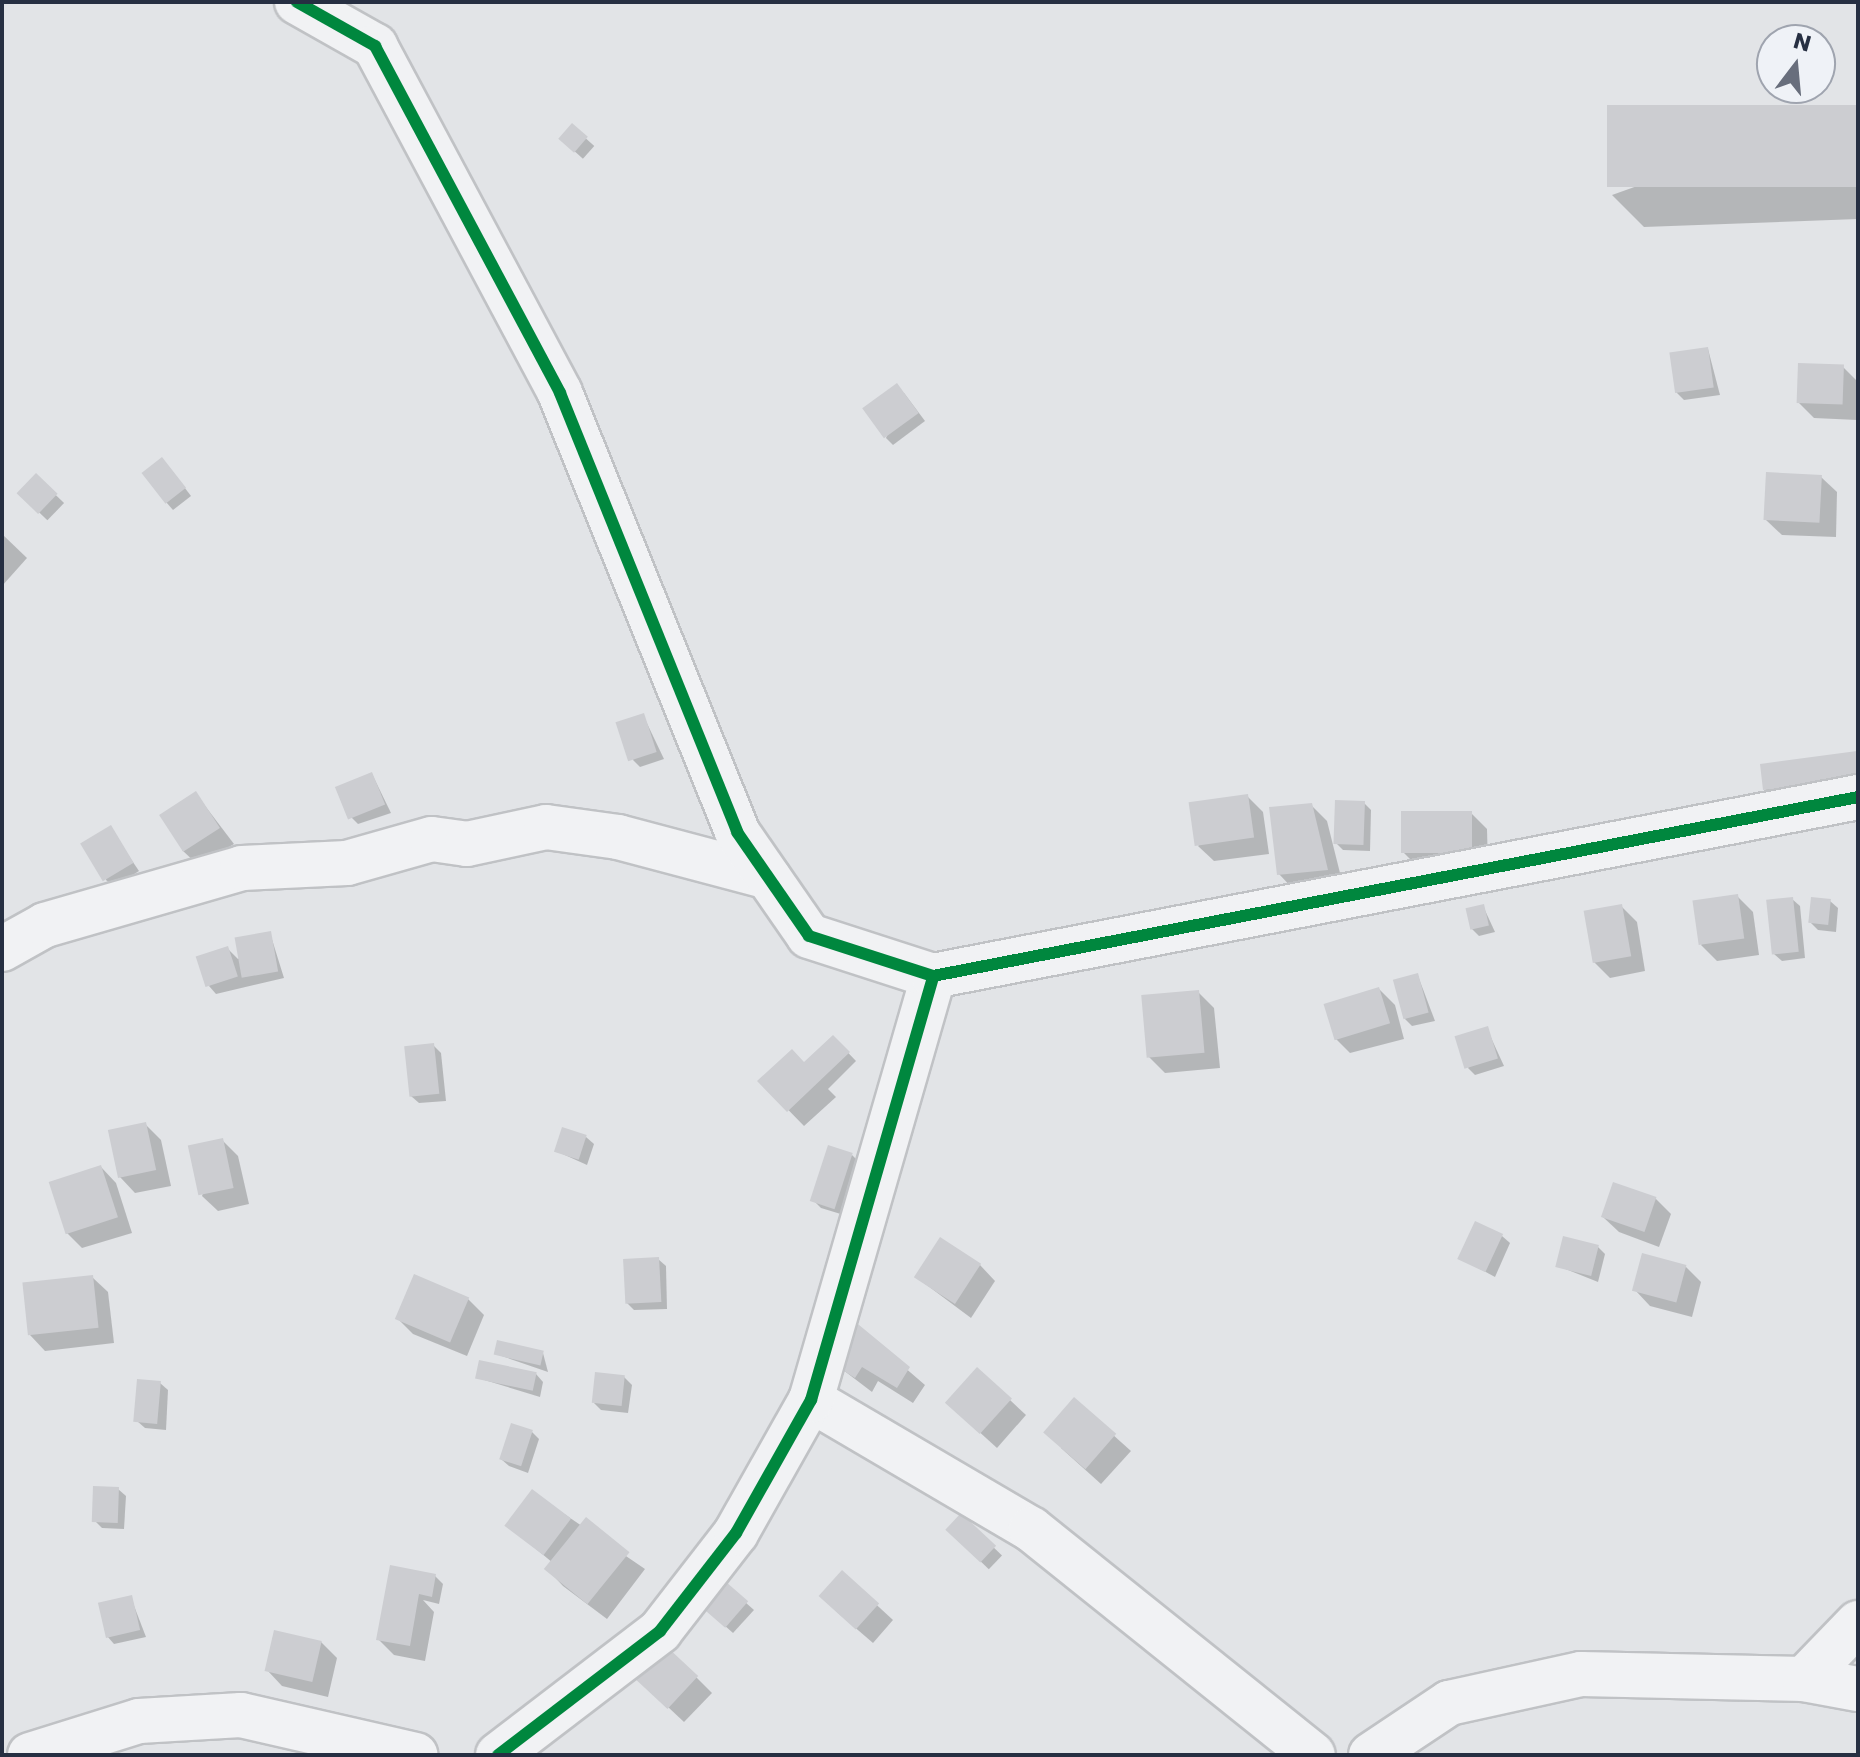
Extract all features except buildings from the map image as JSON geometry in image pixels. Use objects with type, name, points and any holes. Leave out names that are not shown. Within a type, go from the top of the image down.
[{"type":"street","points":[[297,2],[375,46],[560,393],[737,832],[809,936],[933,976],[1858,797]]},
{"type":"street","points":[[2,949],[45,925],[242,868],[347,863],[432,839],[467,844],[546,827],[618,837],[768,877]]},
{"type":"street","points":[[498,1755],[660,1631],[736,1533],[811,1400],[933,976]]},
{"type":"street","points":[[811,1400],[1031,1529],[1313,1755]]},
{"type":"street","points":[[1804,1679],[1858,1623]]},
{"type":"street","points":[[1371,1755],[1449,1703],[1581,1674],[1804,1679],[1858,1689]]},
{"type":"street","points":[[30,1755],[139,1721],[241,1715],[415,1755]]},
{"type":"street","points":[[2,1736],[8,1755]]},
{"type":"cycle path","points":[[297,2],[375,46],[560,393],[737,832],[809,936],[933,976],[1858,797]]},
{"type":"cycle path","points":[[498,1755],[660,1631],[736,1533],[811,1400],[933,976]]}]
